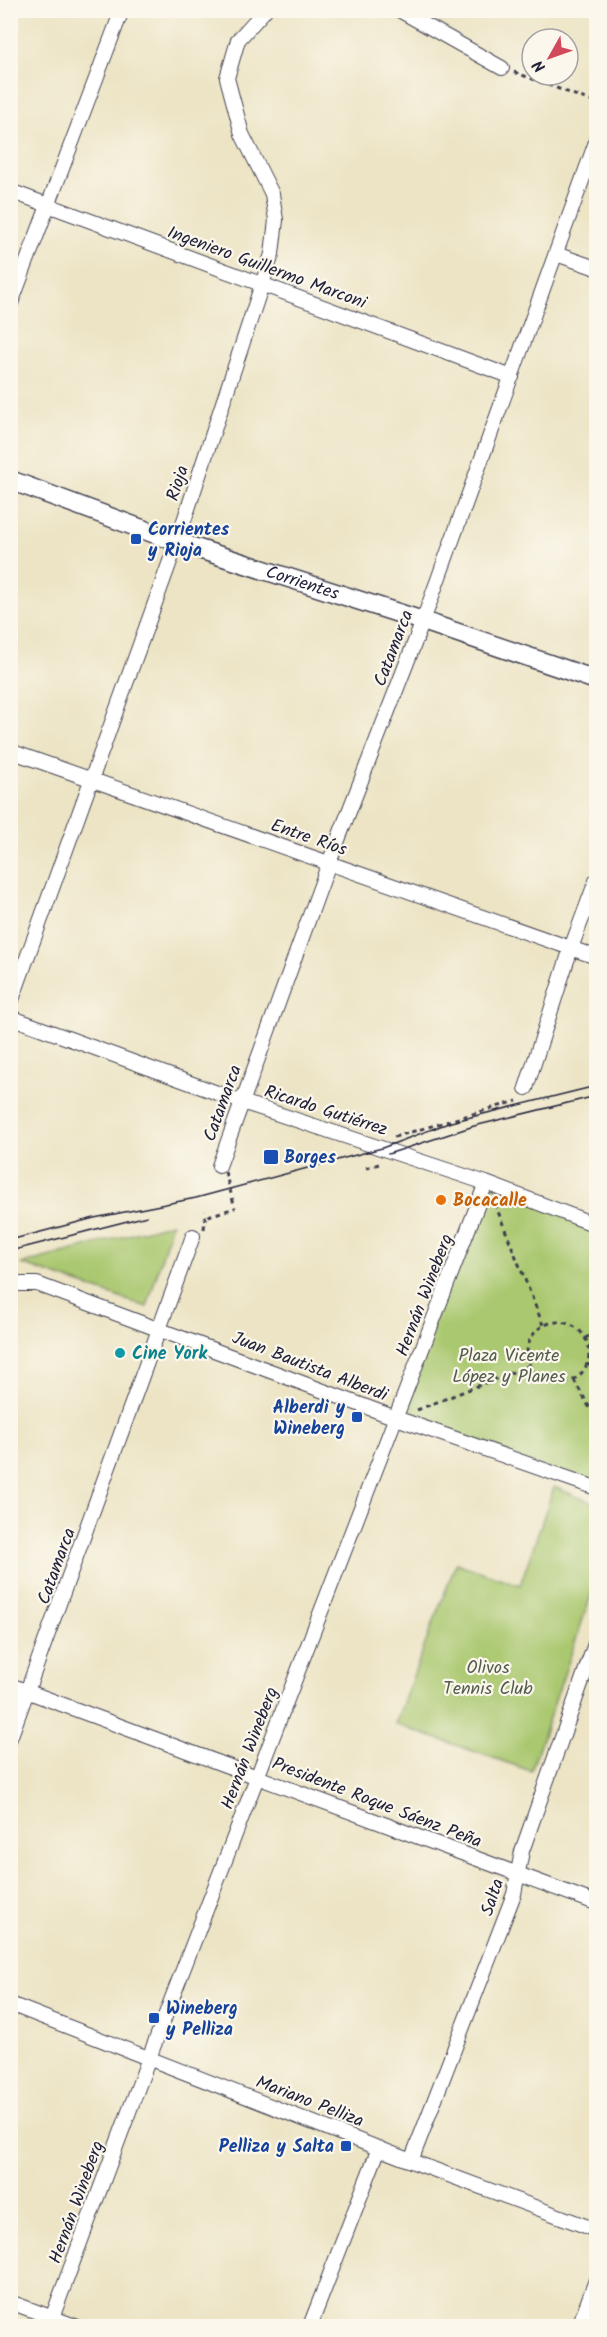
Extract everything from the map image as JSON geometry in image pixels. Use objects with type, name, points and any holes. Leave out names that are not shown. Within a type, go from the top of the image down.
[{"type":"street","points":[[10,306],[122,10]]},
{"type":"street","name":"Rioja","points":[[10,1005],[177,542],[272,254],[276,220],[272,194],[242,134],[226,78],[238,40],[265,10]]},
{"type":"street","points":[[399,10],[502,68]]},
{"type":"street","name":"Catamarca","points":[[222,1169],[242,1102],[329,863],[423,621],[597,142]]},
{"type":"street","name":"Ingeniero Guillermo Marconi","points":[[10,190],[512,377]]},
{"type":"street","points":[[556,254],[597,268]]},
{"type":"street","name":"Corrientes","points":[[10,480],[177,542],[597,680]]},
{"type":"street","name":"Entre Ríos","points":[[10,751],[597,957]]},
{"type":"street","points":[[526,1088],[571,948],[597,881]]},
{"type":"street","name":"Ricardo Gutiérrez","points":[[10,1017],[242,1102],[486,1183],[597,1225]]},
{"type":"street","name":"Hernán Wineberg","points":[[50,2322],[149,2058],[486,1183]]},
{"type":"street","name":"Catamarca","points":[[10,1738],[29,1692],[194,1236]]},
{"type":"street","name":"Juan Bautista Alberdi","points":[[10,1284],[37,1284],[396,1418],[597,1488]]},
{"type":"street","name":"Salta","points":[[411,2161],[514,1894],[522,1851],[597,1641]]},
{"type":"street","name":"Presidente Roque Sáenz Peña","points":[[10,1685],[597,1903]]},
{"type":"street","name":"Mariano Pelliza","points":[[10,2004],[411,2161],[597,2229]]},
{"type":"street","points":[[310,2326],[379,2148]]},
{"type":"street","points":[[579,2326],[597,2280]]},
{"type":"street","points":[[10,2302],[50,2322],[75,2326]]},
{"type":"path","points":[[502,68],[597,103]]},
{"type":"path","points":[[377,1146],[400,1134],[519,1100],[526,1088]]},
{"type":"path","points":[[207,1216],[235,1208],[222,1169]]},
{"type":"path","points":[[486,1183],[543,1325]]},
{"type":"path","points":[[558,1321],[568,1323],[577,1328],[585,1338],[589,1354],[587,1364],[574,1380],[564,1384],[543,1381],[529,1366],[527,1345],[531,1335],[543,1325],[558,1321]]},
{"type":"path","points":[[585,1338],[597,1333]]},
{"type":"path","points":[[587,1364],[597,1368]]},
{"type":"path","points":[[420,1417],[409,1413],[529,1366]]},
{"type":"path","points":[[574,1380],[597,1419]]},
{"type":"green space","name":"Plaza Vicente López y Planes","points":[[486,1183],[596,1225],[596,1488],[396,1418]]},
{"type":"green space","points":[[172,1223],[147,1307],[22,1264]]},
{"type":"green space","name":"Olivos Tennis Club","points":[[554,1487],[596,1504],[596,1581],[531,1771],[395,1724],[456,1563],[520,1585]]},
{"type":"tram line","points":[[10,1240],[94,1218],[196,1198],[382,1148],[451,1122],[596,1086]]},
{"type":"tram line","points":[[388,1154],[474,1126],[596,1096]]},
{"type":"tram line","points":[[10,1251],[147,1216]]},
{"type":"place","name":"Corrientes y Rioja","points":[[136,539]]},
{"type":"place","name":"Borges","points":[[271,1157]]},
{"type":"place","name":"Bocacalle","points":[[441,1200]]},
{"type":"place","name":"Cine York","points":[[120,1353]]},
{"type":"place","name":"Alberdi y Wineberg","points":[[357,1417]]},
{"type":"place","name":"Wineberg y Pelliza","points":[[154,2018]]},
{"type":"place","name":"Pelliza y Salta","points":[[346,2146]]}]
